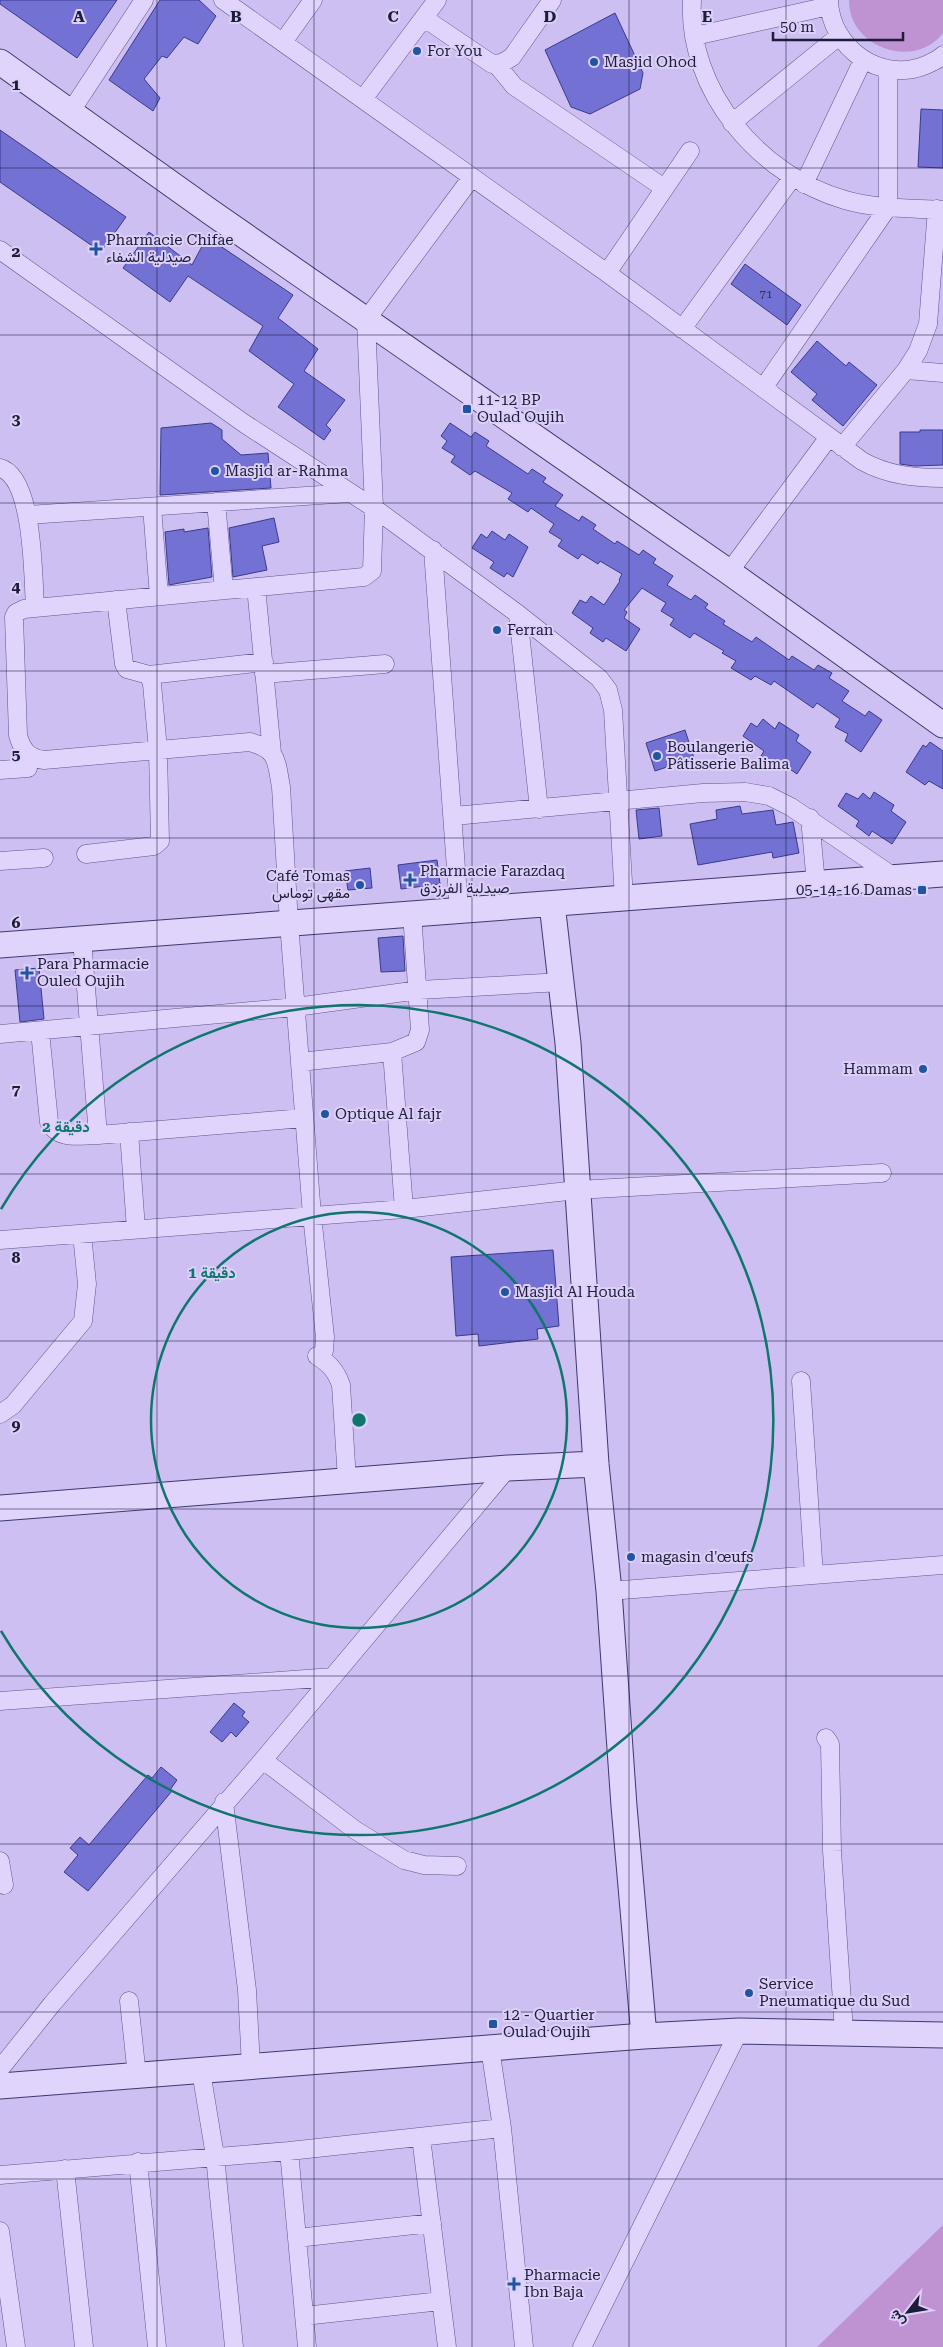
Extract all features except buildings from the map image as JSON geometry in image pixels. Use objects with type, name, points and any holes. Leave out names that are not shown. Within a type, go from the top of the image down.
[{"type":"street","points":[[70,111],[144,0]]},
{"type":"street","points":[[223,0],[607,273],[764,387],[836,442],[879,470],[898,475],[943,478]]},
{"type":"street","points":[[283,42],[313,0]]},
{"type":"street","points":[[363,99],[437,0]]},
{"type":"street","points":[[424,18],[492,64],[496,64],[512,57],[552,0]]},
{"type":"street","points":[[692,0],[695,36],[709,81],[732,123],[750,144],[770,162],[798,181],[845,200],[888,207],[940,210],[928,324],[918,351],[906,370],[836,442],[729,572]]},
{"type":"street","points":[[695,36],[829,3],[838,36],[863,60],[888,70],[915,69],[943,55]]},
{"type":"street","points":[[732,123],[838,36]]},
{"type":"street","points":[[682,329],[798,181],[863,60]]},
{"type":"street","points":[[0,62],[366,320],[729,572],[943,725]]},
{"type":"street","points":[[496,64],[514,86],[664,188]]},
{"type":"street","points":[[764,387],[888,207],[888,70]]},
{"type":"street","points":[[607,273],[690,151]]},
{"type":"street","points":[[272,753],[266,747],[250,742],[44,760],[34,759],[22,747],[18,735],[14,617],[20,610],[35,608],[364,577],[368,574],[373,568],[374,508],[366,320],[472,177]]},
{"type":"street","points":[[0,250],[245,424],[374,508],[433,550],[580,662],[608,690],[613,710],[624,898]]},
{"type":"street","points":[[906,370],[943,374]]},
{"type":"street","points":[[0,468],[10,472],[15,479],[28,515],[35,608]]},
{"type":"street","points":[[28,515],[350,493]]},
{"type":"street","points":[[216,502],[224,590]]},
{"type":"street","points":[[152,507],[159,596]]},
{"type":"street","points":[[433,550],[454,816],[459,910]]},
{"type":"street","points":[[256,587],[272,753],[277,765],[281,787],[304,1118],[325,1337],[321,1354],[337,1374],[341,1385],[347,1480]]},
{"type":"street","points":[[116,600],[124,664],[127,669],[149,675],[264,668],[385,664]]},
{"type":"street","points":[[518,614],[539,809]]},
{"type":"street","points":[[86,854],[154,846],[160,841],[158,750],[152,684],[149,675]]},
{"type":"street","points":[[0,770],[28,768]]},
{"type":"street","points":[[454,816],[619,800],[704,793],[745,792],[769,796],[810,818],[894,877]]},
{"type":"street","points":[[810,818],[816,884]]},
{"type":"street","points":[[0,861],[44,858]]},
{"type":"street","points":[[0,945],[943,874]]},
{"type":"street","points":[[552,904],[568,1043],[596,1464],[609,1591],[624,1806],[644,2036]]},
{"type":"street","points":[[300,1062],[392,1052],[410,1046],[419,1036],[419,990],[412,913]]},
{"type":"street","points":[[82,939],[98,1135]]},
{"type":"street","points":[[0,1034],[296,1007],[419,990],[562,982]]},
{"type":"street","points":[[40,1031],[47,1109],[52,1129],[63,1136],[98,1135],[304,1118]]},
{"type":"street","points":[[392,1052],[404,1208]]},
{"type":"street","points":[[129,1132],[136,1230]]},
{"type":"street","points":[[0,1240],[404,1208],[577,1190],[882,1173]]},
{"type":"street","points":[[0,1414],[13,1405],[82,1320],[86,1284],[82,1234]]},
{"type":"street","points":[[802,1382],[814,1575]]},
{"type":"street","points":[[0,1508],[508,1468],[596,1464]]},
{"type":"street","points":[[0,2069],[52,2004],[224,1802],[263,1760],[508,1468]]},
{"type":"street","points":[[609,1591],[943,1565]]},
{"type":"street","points":[[0,1701],[333,1677]]},
{"type":"street","points":[[826,1738],[830,1744],[832,1851],[844,2032]]},
{"type":"street","points":[[263,1760],[339,1818],[389,1852],[404,1860],[424,1865],[457,1866]]},
{"type":"street","points":[[224,1802],[247,1990],[251,2066]]},
{"type":"street","points":[[0,1861],[4,1885]]},
{"type":"street","points":[[130,2001],[137,2076]]},
{"type":"street","points":[[582,2347],[739,2031]]},
{"type":"street","points":[[0,2086],[644,2036],[739,2031],[943,2035]]},
{"type":"street","points":[[490,2048],[502,2128],[524,2347]]},
{"type":"street","points":[[201,2071],[215,2156],[234,2347]]},
{"type":"street","points":[[0,2175],[138,2162],[289,2151],[502,2128]]},
{"type":"street","points":[[421,2137],[447,2347]]},
{"type":"street","points":[[289,2151],[307,2347]]},
{"type":"street","points":[[138,2162],[157,2347]]},
{"type":"street","points":[[65,2169],[84,2347]]},
{"type":"street","points":[[297,2238],[432,2223]]},
{"type":"street","points":[[0,2230],[16,2347]]},
{"type":"street","points":[[304,2316],[441,2301]]},
{"type":"shaded area","points":[[849,0],[943,0],[943,33],[931,44],[916,50],[900,52],[885,48],[871,41],[859,30],[852,16]]},
{"type":"shaded area","points":[[943,2225],[943,2347],[817,2347]]},
{"type":"place","name":"For You","points":[[417,51]]},
{"type":"place","name":"Masjid Ohod","points":[[594,62]]},
{"type":"place","name":"Pharmacie Chifae صيدلية الشفاء","points":[[96,249]]},
{"type":"place","name":"11-12 BP Oulad Oujih","points":[[467,409]]},
{"type":"place","name":"Masjid ar-Rahma","points":[[215,471]]},
{"type":"place","name":"Ferran","points":[[497,630]]},
{"type":"place","name":"Boulangerie Pâtisserie Balima","points":[[657,756]]},
{"type":"place","name":"Pharmacie Farazdaq صيدلية الفرزدق","points":[[410,880]]},
{"type":"place","name":"Café Tomas مقهى توماس","points":[[360,885]]},
{"type":"place","name":"05-14-16 Damas","points":[[922,890]]},
{"type":"place","name":"Para Pharmacie Ouled Oujih","points":[[27,973]]},
{"type":"place","name":"Hammam","points":[[923,1069]]},
{"type":"place","name":"Optique Al fajr","points":[[325,1114]]},
{"type":"place","name":"Masjid Al Houda","points":[[505,1292]]},
{"type":"place","name":"magasin d'œufs","points":[[631,1557]]},
{"type":"place","name":"Service Pneumatique du Sud","points":[[749,1993]]},
{"type":"place","name":"12 - Quartier Oulad Oujih","points":[[493,2024]]},
{"type":"place","name":"Pharmacie Ibn Baja","points":[[514,2284]]}]
